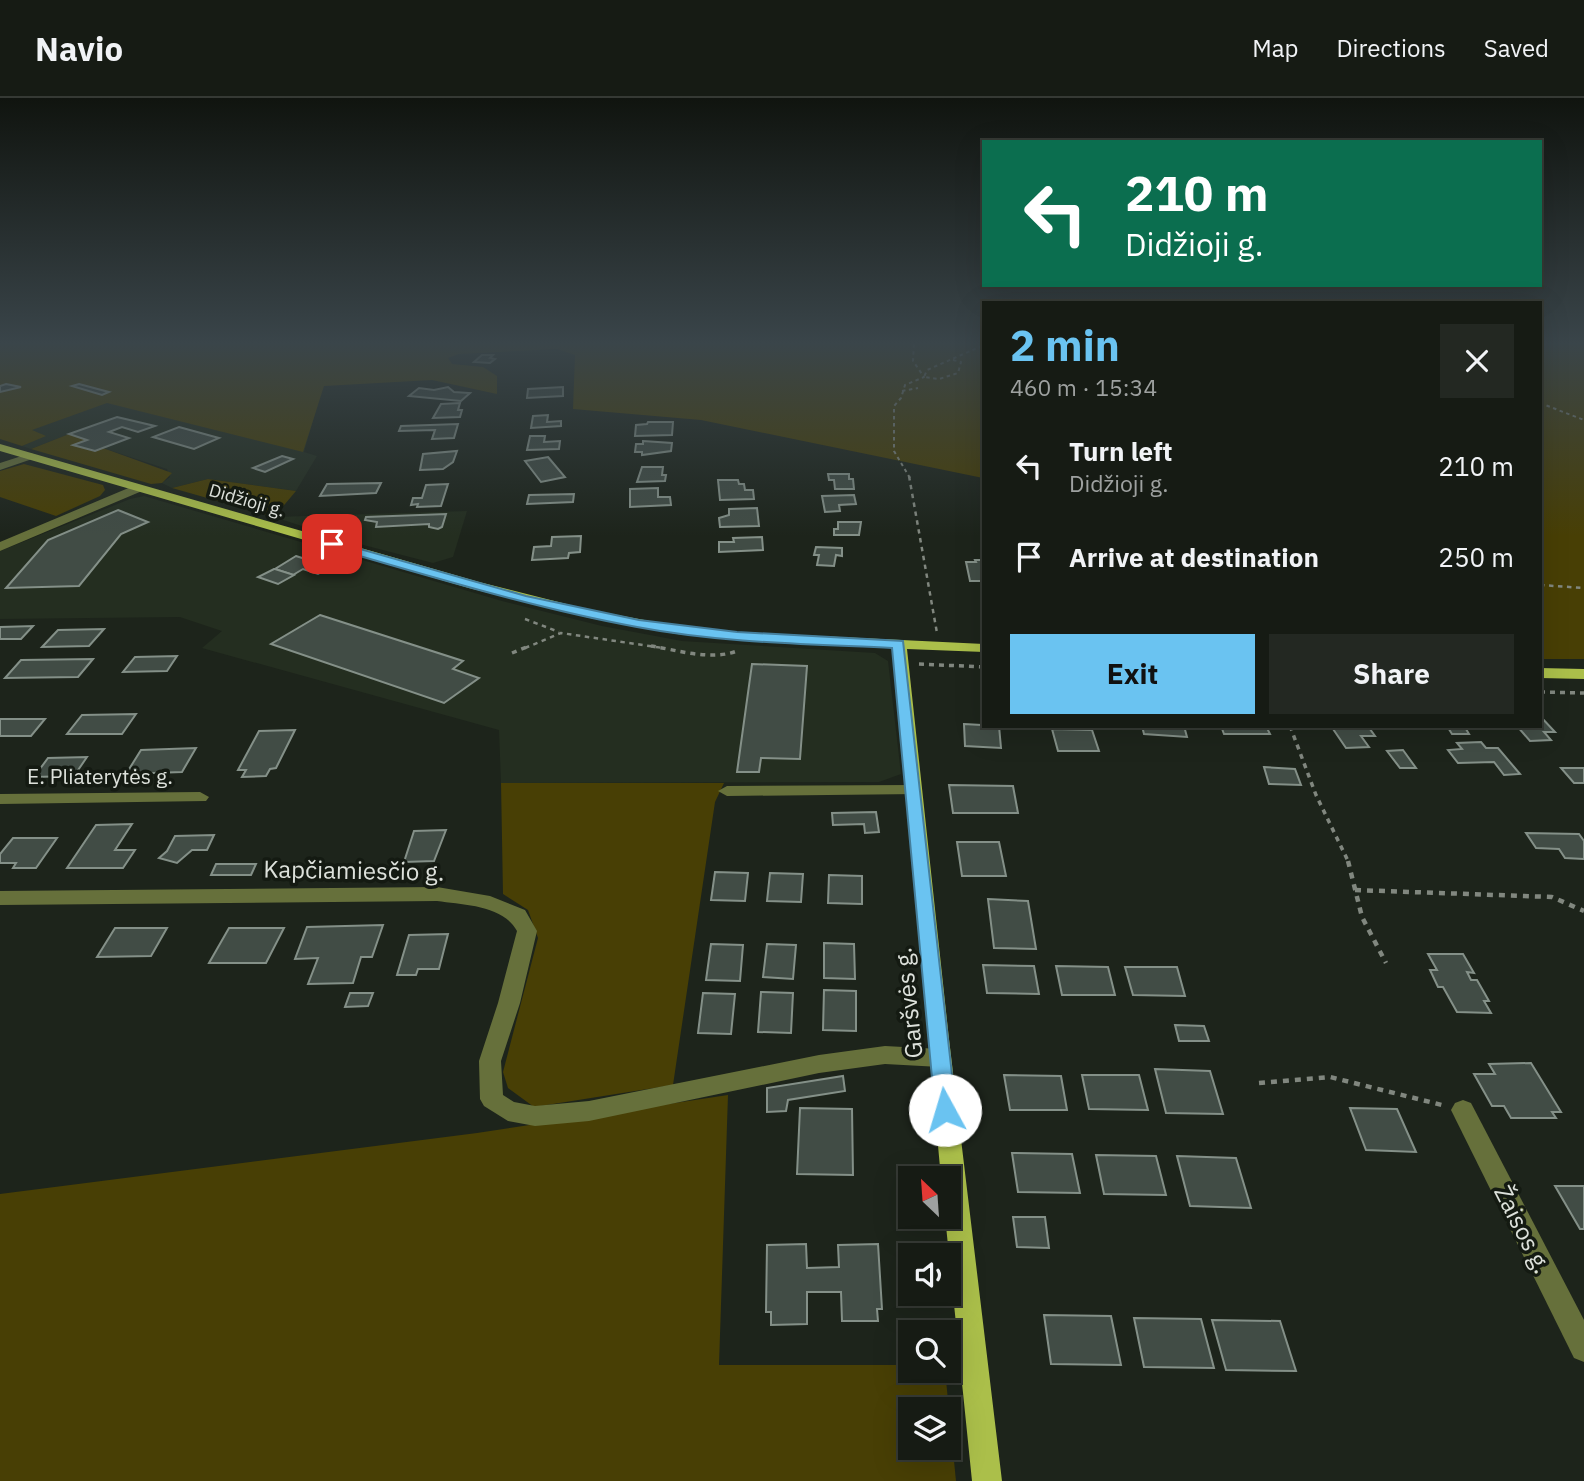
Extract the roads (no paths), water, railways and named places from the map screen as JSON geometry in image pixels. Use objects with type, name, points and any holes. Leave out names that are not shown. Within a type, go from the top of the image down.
[{"type":"main road","name":"Didžioji g.","points":[[0,447],[486,589],[590,614],[677,630],[737,636],[982,648]]},
{"type":"main road","name":"Garšvės g.","points":[[899,644],[912,790],[986,1481]]},
{"type":"main road","points":[[1542,673],[1584,674]]},
{"type":"street","points":[[0,467],[31,456]]},
{"type":"street","points":[[0,547],[138,488]]},
{"type":"street","points":[[727,791],[912,790]]},
{"type":"street","name":"E. Pliaterytės g.","points":[[0,799],[200,797]]},
{"type":"street","name":"Kapčiamiesčio g.","points":[[0,898],[437,894],[490,903],[518,915],[527,931],[509,1003],[490,1060],[492,1099],[508,1111],[536,1116],[589,1111],[819,1064],[885,1055],[940,1058]]},
{"type":"street","name":"Žaisos g.","points":[[1463,1110],[1584,1348]]}]
